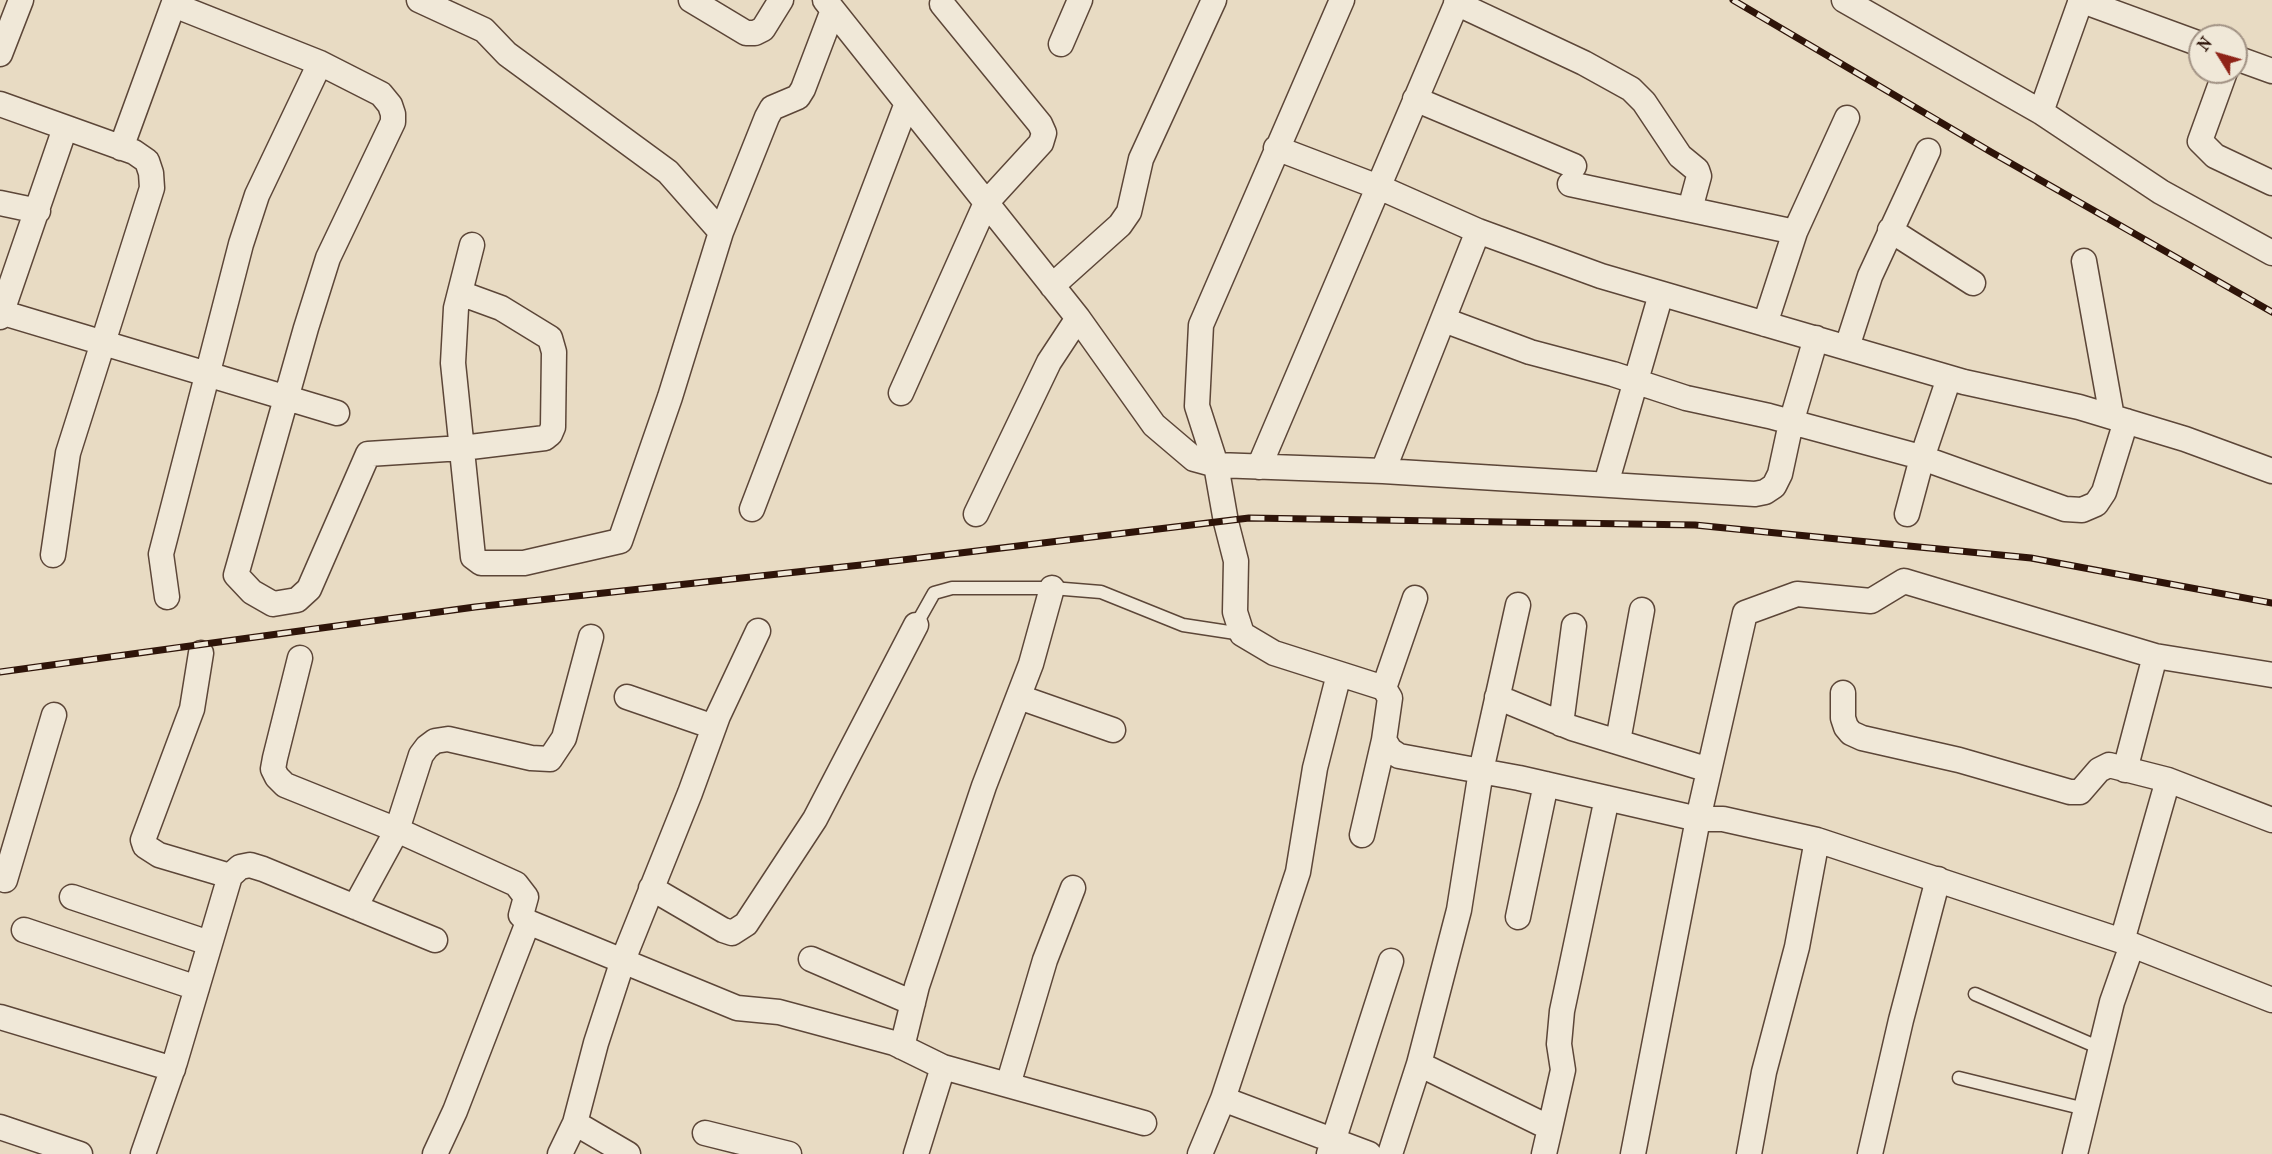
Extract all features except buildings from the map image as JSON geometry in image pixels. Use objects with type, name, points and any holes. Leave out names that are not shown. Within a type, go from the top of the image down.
[{"type":"street","points":[[0,54],[21,0]]},
{"type":"street","points":[[419,0],[484,30],[507,54],[668,172],[721,232]]},
{"type":"street","points":[[691,0],[746,33],[755,33],[762,29],[781,0]]},
{"type":"street","points":[[1061,44],[1080,0]]},
{"type":"street","points":[[1053,286],[1120,225],[1129,212],[1141,159],[1214,0]]},
{"type":"street","points":[[1342,0],[1201,325],[1197,406],[1216,465],[1226,522],[1236,561],[1235,612],[1242,634],[1274,653],[1384,688],[1390,698],[1384,740],[1362,836]]},
{"type":"street","points":[[1844,0],[2041,112],[2161,192],[2270,246]]},
{"type":"street","points":[[2041,112],[2080,0],[2188,40]]},
{"type":"street","points":[[121,148],[175,2],[320,63],[381,94],[390,105],[393,122],[328,258],[285,397],[236,575],[252,592],[273,604],[297,600],[309,589],[368,454],[462,448],[545,438],[550,434],[553,427],[554,352],[550,338],[501,308],[460,293]]},
{"type":"street","points":[[1259,467],[1457,2],[1584,63],[1631,89],[1644,102],[1680,156],[1697,170],[1699,177],[1690,209]]},
{"type":"street","points":[[901,393],[986,203],[1041,143],[1044,133],[1040,124],[942,4]]},
{"type":"street","points":[[472,245],[460,293],[453,363],[473,557],[481,563],[524,563],[620,541],[670,397],[721,232],[772,108],[798,97],[803,89],[829,5]]},
{"type":"street","points":[[829,5],[1078,318],[1154,425],[1167,439],[1194,459],[1216,465],[1383,471],[1755,494],[1765,492],[1774,486],[1780,474],[1791,423],[1816,338]]},
{"type":"street","points":[[2248,62],[2272,71]]},
{"type":"street","points":[[167,597],[161,554],[241,244],[257,195],[320,63]]},
{"type":"street","points":[[2220,84],[2200,141],[2215,156],[2272,183]]},
{"type":"street","points":[[1415,99],[1572,175],[1690,209],[1795,231]]},
{"type":"street","points":[[752,509],[907,103]]},
{"type":"street","points":[[0,104],[134,152],[147,161],[152,188],[68,453],[53,555]]},
{"type":"street","points":[[1765,324],[1795,231],[1847,118]]},
{"type":"street","points":[[65,128],[38,212],[0,314],[337,412]]},
{"type":"street","points":[[1276,148],[1379,188],[1478,231],[1601,276],[1949,378],[2119,419],[2272,471]]},
{"type":"street","points":[[1847,347],[1870,276],[1928,151]]},
{"type":"street","points":[[0,203],[38,212]]},
{"type":"street","points":[[1890,230],[1973,283]]},
{"type":"street","points":[[1383,471],[1478,231]]},
{"type":"street","points":[[1444,320],[1530,352],[1635,381],[1686,398],[1922,458],[2065,509],[2082,510],[2096,504],[2104,492],[2119,419],[2084,261]]},
{"type":"street","points":[[1605,484],[1661,294]]},
{"type":"street","points":[[976,514],[1049,362],[1078,318]]},
{"type":"street","points":[[1907,514],[1922,458],[1949,378]]},
{"type":"street","points":[[1634,1154],[1698,819],[1745,613],[1797,594],[1871,601],[1904,581],[2155,657],[2272,675]]},
{"type":"street","points":[[902,1047],[913,1003],[984,786],[1019,697],[1052,588]]},
{"type":"street","points":[[1384,688],[1415,598]]},
{"type":"street","points":[[1390,1154],[1419,1064],[1459,910],[1481,771],[1518,605]]},
{"type":"street","points":[[1618,741],[1642,610]]},
{"type":"street","points":[[651,888],[723,930],[732,933],[746,924],[814,819],[916,625]]},
{"type":"street","points":[[1561,724],[1574,626]]},
{"type":"street","points":[[560,1154],[575,1123],[596,1043],[623,960],[714,727],[758,631]]},
{"type":"street","points":[[355,908],[398,830],[421,755],[435,741],[448,739],[531,758],[550,759],[564,738],[591,637]]},
{"type":"street","points":[[201,653],[192,709],[143,840],[145,846],[159,855],[230,876]]},
{"type":"street","points":[[2125,770],[2155,657]]},
{"type":"street","points":[[300,658],[275,758],[273,769],[277,777],[285,784],[398,830],[516,884],[526,897],[521,915],[528,922],[737,1008],[779,1012],[902,1047],[943,1066],[1144,1123]]},
{"type":"street","points":[[1200,1154],[1223,1099],[1298,872],[1315,768],[1339,674]]},
{"type":"street","points":[[1843,693],[1843,718],[1846,727],[1851,733],[1862,738],[1959,760],[2070,792],[2080,792],[2099,770],[2109,765],[2168,780],[2272,820]]},
{"type":"street","points":[[627,697],[714,727]]},
{"type":"street","points":[[1019,697],[1113,730]]},
{"type":"street","points":[[1497,697],[1561,724],[1709,770]]},
{"type":"street","points":[[0,878],[5,880],[54,715]]},
{"type":"street","points":[[1384,740],[1390,750],[1399,756],[1546,784],[1698,819],[1723,819],[1817,840],[2127,943],[2272,1000]]},
{"type":"street","points":[[2075,1154],[2168,780]]},
{"type":"street","points":[[1518,917],[1546,784]]},
{"type":"street","points":[[1544,1154],[1563,1070],[1559,1044],[1563,1011],[1606,798]]},
{"type":"street","points":[[1749,1154],[1764,1072],[1797,947],[1817,840]]},
{"type":"street","points":[[144,1154],[173,1069],[230,876],[240,867],[250,865],[263,869],[435,940]]},
{"type":"street","points":[[1870,1154],[1901,1020],[1938,879]]},
{"type":"street","points":[[1008,1084],[1045,960],[1073,888]]},
{"type":"street","points":[[72,897],[209,943]]},
{"type":"street","points":[[435,1154],[455,1111],[528,922]]},
{"type":"street","points":[[24,930],[197,988]]},
{"type":"street","points":[[811,959],[913,1003]]},
{"type":"street","points":[[1331,1147],[1391,961]]},
{"type":"street","points":[[0,1017],[173,1069]]},
{"type":"street","points":[[1419,1064],[1550,1128]]},
{"type":"street","points":[[916,1154],[943,1066]]},
{"type":"street","points":[[1223,1099],[1331,1147],[1369,1154]]},
{"type":"street","points":[[575,1123],[628,1154]]},
{"type":"street","points":[[0,1127],[80,1154]]},
{"type":"street","points":[[705,1133],[789,1154]]},
{"type":"lane","points":[[916,625],[934,592],[952,588],[1052,588],[1101,591],[1183,624],[1242,634]]},
{"type":"lane","points":[[1975,994],[2100,1048]]},
{"type":"lane","points":[[1959,1078],[2085,1109]]},
{"type":"railway","points":[[1733,0],[1991,152],[2272,312]]},
{"type":"railway","points":[[0,672],[475,607],[861,565],[1249,518],[1695,525],[2031,558],[2272,603]]}]
